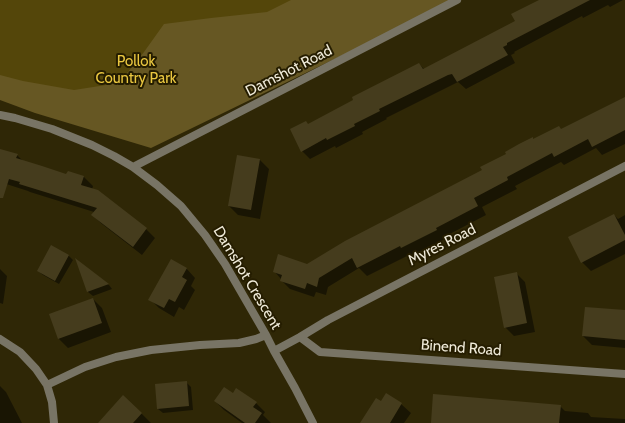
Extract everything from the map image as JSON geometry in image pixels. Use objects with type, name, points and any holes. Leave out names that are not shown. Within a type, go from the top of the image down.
[{"type":"street","name":"Damshot Road","points":[[133,167],[458,0]]},
{"type":"street","name":"Damshot Crescent","points":[[0,115],[15,118],[58,132],[92,145],[114,156],[133,167],[181,206],[205,235],[225,264],[266,335],[312,423]]},
{"type":"street","name":"Myres Road","points":[[274,351],[625,166]]},
{"type":"street","points":[[47,385],[85,367],[116,357],[158,349],[239,343],[266,335]]},
{"type":"street","name":"Binend Road","points":[[300,337],[320,352],[625,374]]},
{"type":"street","points":[[0,339],[20,352],[36,369],[47,385],[52,402],[54,423]]},
{"type":"green space","name":"Pollok Country Park","points":[[0,0],[419,0],[159,137],[0,95]]},
{"type":"green space","name":"Pollok Country Park","points":[[291,0],[456,0],[151,148],[35,113],[0,100],[0,75],[23,81],[74,90],[119,83],[164,24],[267,12]]},
{"type":"building","points":[[539,0],[590,0],[507,43],[507,45],[503,47],[508,55],[457,82],[452,74],[448,75],[379,109],[380,111],[354,124],[355,126],[327,140],[326,138],[301,152],[290,129],[306,121],[308,124],[353,100],[352,97],[419,63],[423,69],[515,21],[511,14]]},
{"type":"building","points":[[625,97],[625,130],[592,147],[588,139],[554,157],[552,153],[507,177],[508,180],[474,198],[478,206],[436,228],[437,230],[401,248],[400,246],[357,268],[352,258],[319,278],[317,287],[307,283],[305,289],[280,281],[282,275],[273,272],[278,254],[307,264],[345,241],[482,170],[480,167],[506,154],[505,152],[519,144],[559,126],[561,129]]},
{"type":"building","points":[[0,149],[18,154],[16,158],[66,174],[68,171],[84,176],[81,185],[98,190],[147,228],[133,247],[91,215],[97,208],[19,184],[20,182],[9,179],[3,198],[0,198]]},
{"type":"building","points":[[237,155],[260,159],[251,210],[228,206]]},
{"type":"building","points":[[614,214],[625,235],[625,240],[581,263],[568,237]]},
{"type":"building","points":[[51,245],[69,255],[55,281],[37,271]]},
{"type":"building","points":[[75,258],[109,284],[87,292]]},
{"type":"building","points":[[171,259],[187,268],[182,277],[187,280],[175,302],[169,299],[164,308],[148,300]]},
{"type":"building","points":[[517,272],[527,323],[504,328],[494,277]]},
{"type":"building","points":[[93,298],[102,323],[58,339],[49,314]]},
{"type":"building","points":[[585,307],[625,310],[625,340],[582,336]]},
{"type":"building","points":[[187,381],[189,406],[157,409],[155,384]]},
{"type":"building","points":[[224,387],[233,393],[236,388],[257,402],[253,407],[262,413],[255,423],[245,423],[214,401]]},
{"type":"building","points":[[386,393],[402,403],[390,423],[360,423],[376,398],[381,401]]},
{"type":"building","points":[[433,394],[561,405],[559,423],[431,423]]},
{"type":"building","points":[[123,395],[142,413],[133,423],[98,423]]}]
